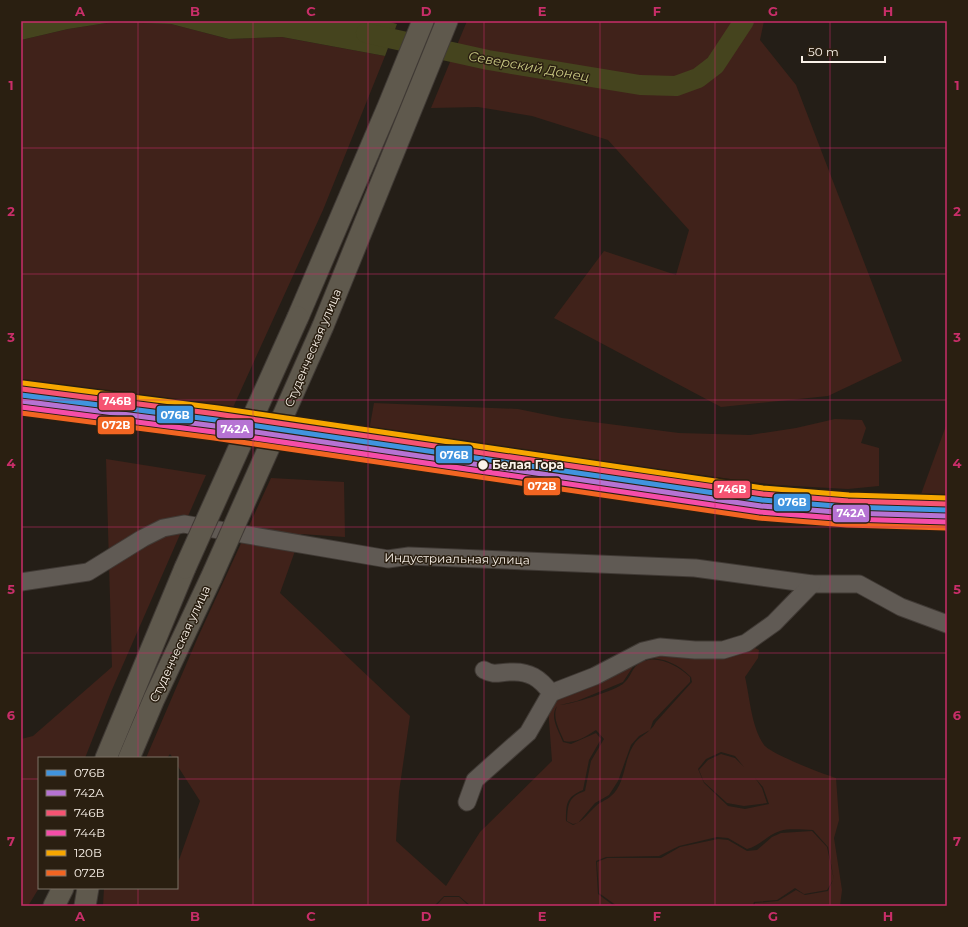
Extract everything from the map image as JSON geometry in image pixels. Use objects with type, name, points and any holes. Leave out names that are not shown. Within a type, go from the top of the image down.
[{"type":"main road","name":"Студенческая улица","points":[[106,757],[185,568],[298,317],[388,106],[422,21]]},
{"type":"main road","name":"Студенческая улица","points":[[129,757],[154,699],[211,578],[323,326],[447,21]]},
{"type":"main road","points":[[54,906],[62,889]]},
{"type":"main road","points":[[85,906],[90,889]]},
{"type":"main road","points":[[90,889],[92,906]]},
{"type":"street","name":"Индустриальная улица","points":[[21,582],[88,572],[163,528],[184,524],[388,559],[409,556],[695,568],[812,584],[859,584],[901,607],[947,624]]},
{"type":"street","points":[[467,802],[475,780],[528,733],[551,693],[595,676],[643,651],[660,647],[695,650],[723,650],[746,643],[774,623],[812,584]]},
{"type":"street","points":[[484,670],[492,674],[511,672],[528,673],[543,682],[551,693]]},
{"type":"shaded area","points":[[21,21],[386,21],[397,24],[385,56],[282,37],[229,39],[171,24],[113,22],[68,29],[21,40]]},
{"type":"shaded area","points":[[467,21],[764,21],[760,40],[796,85],[902,361],[828,396],[721,407],[554,318],[604,251],[676,275],[689,230],[608,140],[532,116],[478,107],[431,108]]},
{"type":"shaded area","points":[[113,22],[171,24],[229,39],[282,37],[385,56],[323,210],[230,414],[21,385],[21,40],[68,29]]},
{"type":"shaded area","points":[[374,403],[518,409],[562,418],[679,433],[750,435],[796,428],[835,419],[862,420],[866,428],[861,443],[879,448],[879,486],[848,489],[776,485],[369,431]]},
{"type":"shaded area","points":[[947,423],[947,494],[920,497]]},
{"type":"shaded area","points":[[106,459],[206,475],[111,692],[85,757],[38,757],[38,889],[28,906],[21,906],[21,739],[33,736],[112,667]]},
{"type":"shaded area","points":[[271,478],[344,482],[345,537],[301,534],[280,593],[410,716],[399,792],[396,841],[446,886],[480,832],[552,761],[548,707],[554,694],[644,652],[749,645],[759,650],[758,658],[745,677],[756,729],[764,745],[786,758],[836,778],[839,820],[834,838],[842,890],[840,906],[754,906],[755,903],[778,901],[796,890],[805,895],[828,891],[833,880],[827,890],[804,894],[795,888],[777,900],[754,902],[753,906],[617,906],[599,893],[597,862],[607,858],[661,858],[680,847],[718,839],[728,840],[747,851],[757,850],[772,837],[781,833],[812,831],[827,847],[834,880],[828,847],[813,830],[792,829],[775,833],[752,848],[747,849],[728,838],[717,837],[679,846],[659,856],[606,857],[596,861],[598,894],[614,906],[471,906],[459,896],[444,896],[434,906],[103,906],[104,889],[178,889],[178,860],[200,801],[178,767],[178,757],[172,757],[170,754],[168,757],[146,757],[198,637]],"holes":[[[647,658],[660,659],[676,665],[691,677],[692,682],[650,730],[653,721],[690,682],[690,677],[671,664],[663,661],[648,660],[641,662],[635,667],[626,681],[620,686],[583,700],[560,705],[577,701],[623,682],[634,665]],[[557,706],[555,715],[558,728],[564,741],[568,742],[577,740],[596,730],[604,739],[591,761],[585,791],[579,793],[570,802],[567,821],[573,824],[577,823],[573,825],[566,821],[568,802],[573,795],[583,790],[589,760],[601,739],[596,733],[571,744],[563,742],[554,719],[555,710]],[[650,730],[638,739],[630,752],[622,779],[616,791],[598,805],[583,820],[578,822],[595,803],[609,795],[618,781],[631,745],[639,736]],[[721,752],[735,756],[744,767],[735,758],[721,754],[708,760],[699,770],[704,782],[727,803],[744,806],[767,803],[762,788],[755,778],[763,787],[769,804],[745,809],[728,806],[704,783],[698,769],[706,759]]]},
{"type":"shaded area","points":[[444,897],[459,897],[469,906],[436,906]]},
{"type":"waterway","name":"Северский Донец","points":[[366,33],[488,60],[640,85],[676,86],[698,78],[715,65],[744,21]]},
{"type":"transit line","name":"120В","points":[[23,383],[218,408],[763,488],[849,495],[947,498]]},
{"type":"transit line","name":"746В","points":[[22,389],[217,414],[763,494],[848,501],[947,504]]},
{"type":"transit line","name":"076В","points":[[21,395],[216,420],[762,500],[848,507],[947,510]]},
{"type":"transit line","name":"742А","points":[[21,401],[215,426],[761,506],[848,513],[947,516]]},
{"type":"transit line","name":"744В","points":[[21,407],[214,432],[760,512],[848,519],[947,522]]},
{"type":"transit line","name":"072В","points":[[21,413],[214,438],[759,518],[847,525],[946,528]]},
{"type":"place","name":"Белая Гора","points":[[483,465]]}]
